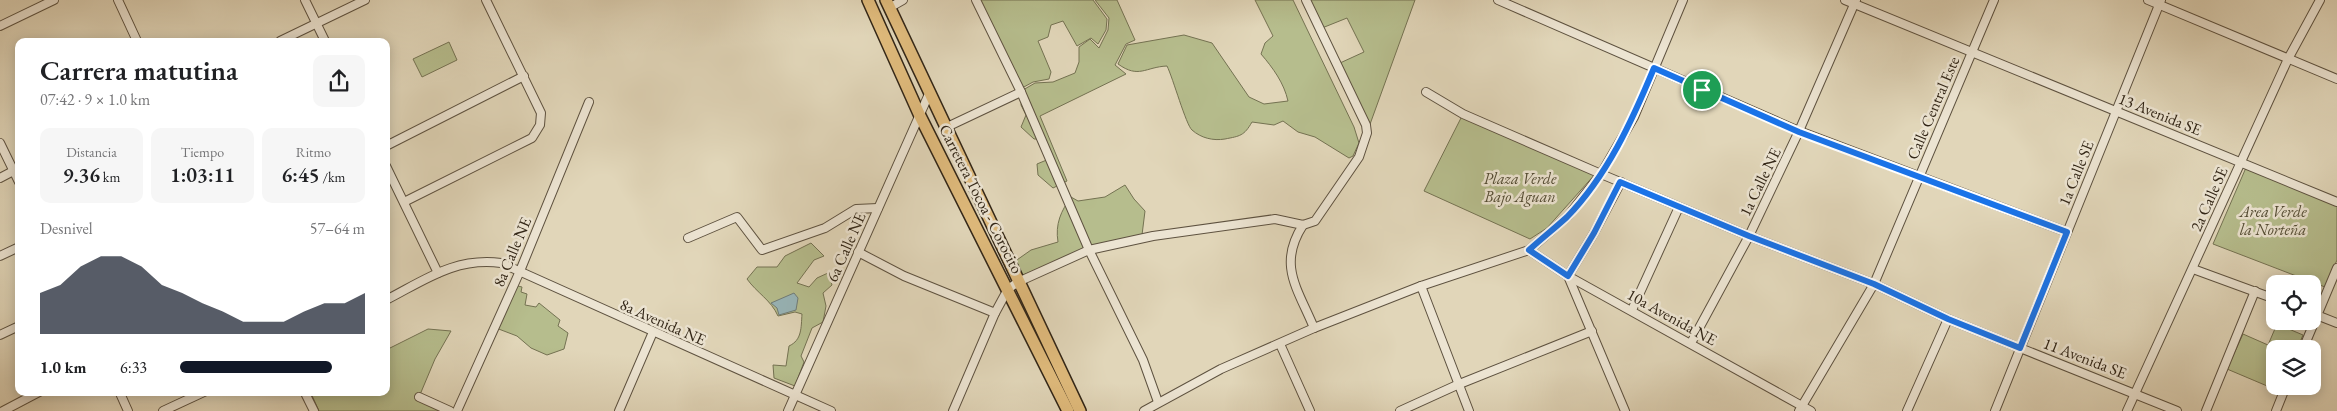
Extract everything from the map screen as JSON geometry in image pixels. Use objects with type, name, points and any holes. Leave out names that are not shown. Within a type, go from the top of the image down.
[{"type":"main road","name":"Carretera Tocoa - Corocito","points":[[868,0],[920,116],[1080,411]]},
{"type":"main road","name":"Carretera Tocoa - Corocito","points":[[887,4],[929,94],[947,127],[1068,411]]},
{"type":"street","points":[[0,26],[54,0]]},
{"type":"street","points":[[118,0],[136,38]]},
{"type":"street","points":[[305,0],[323,38]]},
{"type":"street","points":[[286,38],[365,0]]},
{"type":"street","points":[[404,202],[532,138],[540,125],[541,113],[486,0]]},
{"type":"street","points":[[887,4],[903,0]]},
{"type":"street","points":[[976,0],[1021,92],[1089,250],[1143,360],[1158,402]]},
{"type":"street","points":[[954,411],[995,313],[1013,285],[1089,250],[1180,231],[1275,219],[1303,225],[1315,221],[1359,157],[1367,134],[1366,125],[1306,0]]},
{"type":"street","points":[[1498,0],[1799,132],[2067,232]]},
{"type":"street","points":[[1144,411],[1221,369],[1314,328],[1421,286],[1529,250],[1568,216],[1601,174],[1634,117],[1683,0]]},
{"type":"street","name":"13 Avenida SE","points":[[1844,0],[1856,2],[1972,52],[2337,202]]},
{"type":"street","name":"Calle Central Este","points":[[1801,409],[1874,284],[1994,0]]},
{"type":"street","points":[[2148,0],[2160,2],[2288,59],[2337,78]]},
{"type":"street","name":"2a Calle SE","points":[[2127,411],[2288,59],[2320,0]]},
{"type":"street","name":"1a Calle NE","points":[[1691,343],[1749,236],[1799,132],[1856,2]]},
{"type":"street","name":"1a Calle SE","points":[[1995,411],[2160,2]]},
{"type":"street","points":[[390,144],[524,76]]},
{"type":"street","points":[[947,127],[1021,92]]},
{"type":"street","name":"11 Avenida SE","points":[[1426,92],[1464,114],[1601,174],[1749,236],[1874,284],[1948,319],[2177,411]]},
{"type":"street","name":"6a Calle NE","points":[[788,411],[929,94]]},
{"type":"street","name":"8a Calle NE","points":[[458,411],[520,271],[588,102]]},
{"type":"street","points":[[0,143],[15,168]]},
{"type":"street","points":[[0,178],[15,170]]},
{"type":"street","points":[[390,174],[438,272]]},
{"type":"street","points":[[1620,182],[1594,233],[1568,276],[1624,411]]},
{"type":"street","points":[[390,185],[395,183]]},
{"type":"street","points":[[1632,310],[1679,207]]},
{"type":"street","points":[[688,238],[737,216],[762,250],[825,228],[856,209],[878,208]]},
{"type":"street","points":[[1303,225],[1295,237],[1290,251],[1291,274],[1314,328]]},
{"type":"street","points":[[0,256],[15,249]]},
{"type":"street","name":"10a Avenida NE","points":[[1529,250],[1568,276],[1691,343],[1801,409],[1811,411]]},
{"type":"street","points":[[858,252],[904,276],[995,313]]},
{"type":"street","name":"8a Avenida NE","points":[[390,298],[438,272],[466,262],[484,261],[501,263],[831,411]]},
{"type":"street","points":[[2321,302],[2337,268]]},
{"type":"street","points":[[2193,269],[2266,295]]},
{"type":"street","points":[[1421,286],[1457,385],[1469,411]]},
{"type":"street","points":[[2206,411],[2255,291]]},
{"type":"street","points":[[2321,317],[2337,323]]},
{"type":"street","points":[[1907,411],[1948,319]]},
{"type":"street","points":[[0,335],[15,328]]},
{"type":"street","points":[[1400,411],[1457,385],[1592,330]]},
{"type":"street","points":[[620,411],[653,332]]},
{"type":"street","points":[[1280,344],[1310,411]]},
{"type":"street","points":[[2276,411],[2282,395]]},
{"type":"street","points":[[3,411],[32,396]]},
{"type":"street","points":[[121,396],[128,411]]},
{"type":"street","points":[[163,411],[195,396]]},
{"type":"street","points":[[306,396],[314,411]]},
{"type":"street","points":[[419,397],[450,411]]},
{"type":"green space","points":[[980,0],[1093,0],[1107,19],[1106,30],[1098,44],[1091,38],[1077,46],[1063,21],[1051,25],[1048,37],[1038,41],[1051,72],[1049,79],[1033,82],[1022,88]]},
{"type":"green space","points":[[1095,0],[1117,0],[1135,40],[1126,44],[1115,65],[1126,74],[1040,116],[1067,181],[1053,188],[1038,175],[1037,164],[1049,159],[1041,139],[1034,139],[1021,127],[1026,115],[1021,105],[1023,90],[1035,83],[1053,82],[1075,73],[1079,62],[1079,47],[1090,39],[1099,48],[1108,30],[1109,18]]},
{"type":"green space","points":[[1255,0],[1293,0],[1354,127],[1359,143],[1353,156],[1349,158],[1315,137],[1298,132],[1283,121],[1274,125],[1252,122],[1244,133],[1221,140],[1203,137],[1189,126],[1167,66],[1142,71],[1131,71],[1118,64],[1127,45],[1184,35],[1212,43],[1249,97],[1264,104],[1288,101],[1278,76],[1261,54],[1265,43],[1273,36]]},
{"type":"green space","points":[[1309,0],[1415,0],[1369,127],[1340,63],[1364,52],[1347,18],[1322,28]]},
{"type":"green space","points":[[449,42],[457,60],[422,77],[413,59]]},
{"type":"green space","name":"Plaza Verde Bajo Aguan","points":[[1462,116],[1597,172],[1547,228],[1530,239],[1424,191]]},
{"type":"green space","name":"Area Verde la Norteña","points":[[2248,163],[2337,201],[2337,260],[2325,287],[2321,285],[2321,275],[2294,275],[2213,244]]},
{"type":"green space","points":[[1125,185],[1145,211],[1142,235],[1087,249],[1018,277],[1014,262],[1031,250],[1058,242],[1057,229],[1060,218],[1064,207],[1071,197],[1078,201],[1105,197]]},
{"type":"green space","points":[[811,243],[824,256],[814,260],[797,283],[809,287],[817,278],[828,273],[832,285],[823,293],[826,306],[823,322],[812,328],[801,356],[804,362],[795,386],[774,378],[773,365],[786,366],[789,346],[799,337],[802,314],[795,312],[778,316],[772,305],[747,279],[757,267],[777,267],[785,256]]},
{"type":"green space","points":[[514,285],[522,287],[521,292],[527,294],[525,305],[536,307],[539,303],[560,320],[558,326],[568,333],[564,349],[547,355],[531,348],[517,336],[496,328]]},
{"type":"green space","points":[[428,329],[451,331],[435,359],[419,397],[450,411],[319,411],[312,396],[390,396],[390,348]]},
{"type":"green space","points":[[2274,330],[2291,330],[2303,335],[2301,340],[2270,340]]},
{"type":"green space","points":[[2243,334],[2266,344],[2266,386],[2227,369]]},
{"type":"water","points":[[794,293],[798,298],[796,310],[779,315],[777,308],[771,303]]},
{"type":"route","points":[[1654,68],[1702,90],[1799,132],[2067,232],[2020,348],[1948,319],[1874,284],[1749,236],[1620,182],[1594,233],[1568,276],[1529,250],[1568,216],[1601,174],[1634,117],[1654,68]]}]
